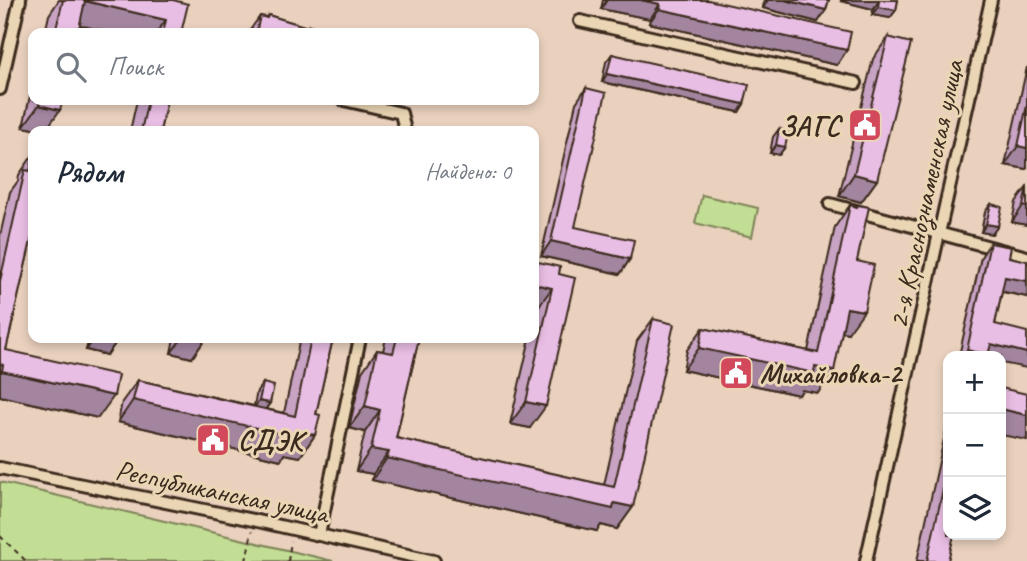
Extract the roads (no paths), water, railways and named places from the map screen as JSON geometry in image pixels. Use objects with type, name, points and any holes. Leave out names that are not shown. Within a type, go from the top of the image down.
[{"type":"street","points":[[0,89],[20,0]]},
{"type":"street","name":"2-я Краснознаменская улица","points":[[866,561],[991,0]]},
{"type":"street","points":[[580,21],[856,83]]},
{"type":"street","points":[[366,105],[401,113],[404,126]]},
{"type":"street","points":[[830,204],[1027,257]]},
{"type":"street","points":[[319,535],[359,343]]},
{"type":"street","name":"Республиканская улица","points":[[0,468],[253,520],[434,561]]},
{"type":"place","name":"ЗАГС","points":[[865,125]]},
{"type":"place","name":"Михайловка-2","points":[[736,373]]},
{"type":"place","name":"СДЭК","points":[[213,440]]}]
